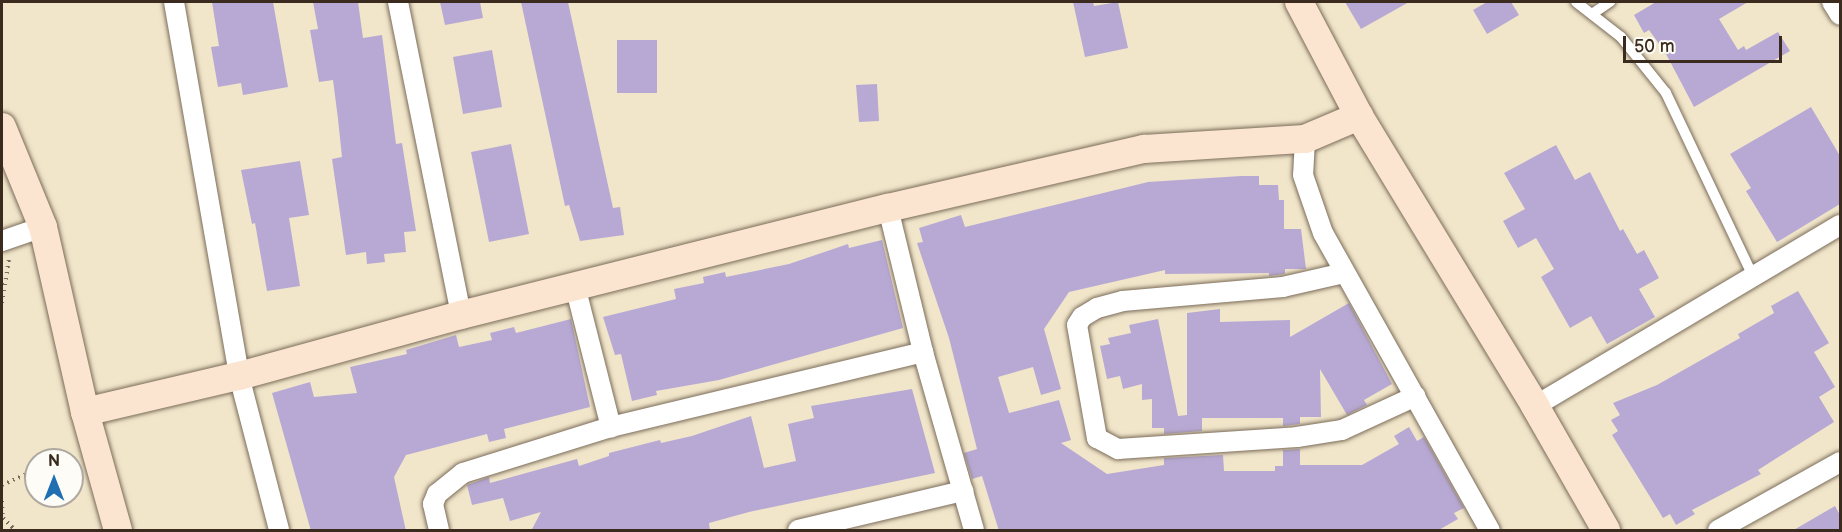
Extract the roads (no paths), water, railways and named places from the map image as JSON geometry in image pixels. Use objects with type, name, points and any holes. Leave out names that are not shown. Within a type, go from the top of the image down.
[{"type":"street","points":[[174,2],[239,376],[279,531]]},
{"type":"street","points":[[398,2],[461,315]]},
{"type":"street","points":[[1299,2],[1359,116],[1535,406],[1606,531]]},
{"type":"street","points":[[1832,2],[1840,15]]},
{"type":"street","points":[[85,412],[239,376],[461,315],[888,208],[1144,149],[1305,139],[1359,116]]},
{"type":"street","points":[[2,127],[43,227],[85,412],[118,531]]},
{"type":"street","points":[[1305,139],[1302,162],[1306,188],[1344,273],[1416,396],[1490,531]]},
{"type":"street","points":[[888,208],[923,352],[974,531]]},
{"type":"street","points":[[1535,406],[1840,225]]},
{"type":"street","points":[[6,239],[43,227]]},
{"type":"street","points":[[1344,273],[1283,287],[1123,301],[1097,308],[1082,317],[1077,325],[1097,438],[1118,449],[1297,437],[1342,430],[1416,396]]},
{"type":"street","points":[[575,286],[610,427]]},
{"type":"street","points":[[439,531],[433,504],[436,494],[453,478],[610,427],[923,352]]},
{"type":"street","points":[[1718,531],[1840,462]]},
{"type":"street","points":[[798,531],[822,528],[963,491]]},
{"type":"lane","points":[[1576,2],[1621,37],[1666,93],[1753,276]]},
{"type":"lane","points":[[1592,14],[1610,2]]}]
